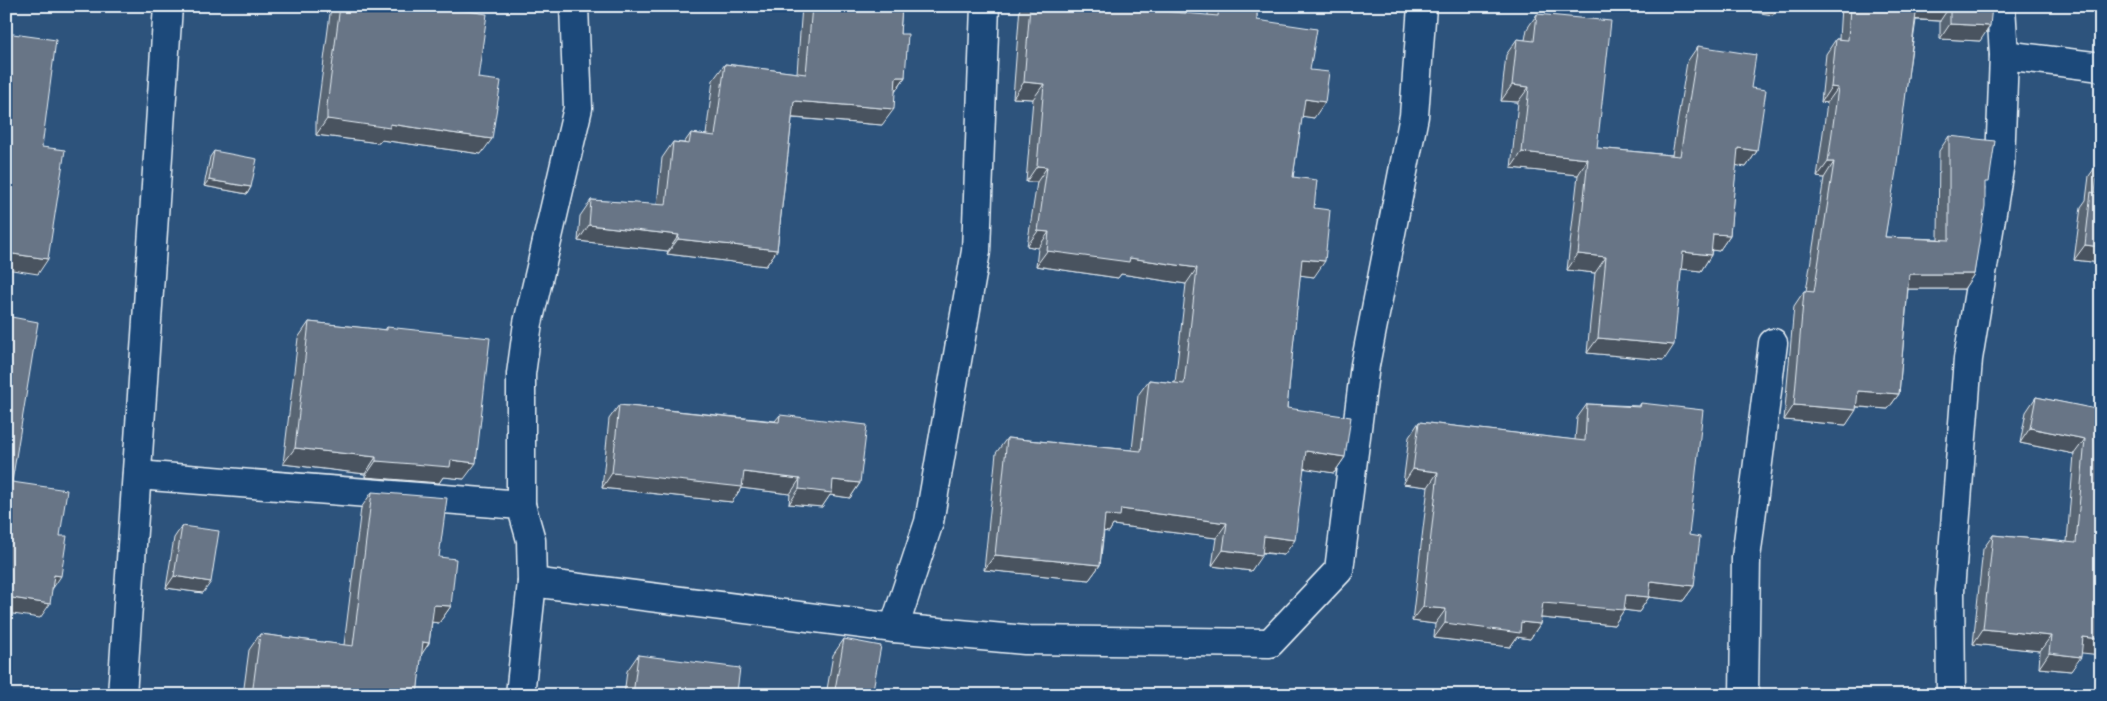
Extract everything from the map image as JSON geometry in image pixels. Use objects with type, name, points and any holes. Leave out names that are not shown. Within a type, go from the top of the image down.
[{"type":"street","points":[[122,695],[168,6]]},
{"type":"street","points":[[520,695],[532,582],[531,540],[521,505],[521,374],[528,323],[578,108],[574,6]]},
{"type":"street","points":[[894,628],[929,522],[976,251],[985,6]]},
{"type":"street","points":[[532,582],[894,628],[1025,640],[1270,643],[1339,570],[1365,365],[1414,116],[1422,6]]},
{"type":"street","points":[[1952,695],[1950,591],[1968,359],[2000,163],[2004,55],[2001,6]]},
{"type":"street","points":[[2004,55],[2101,67]]},
{"type":"street","points":[[1744,695],[1746,558],[1773,343]]},
{"type":"street","points":[[137,475],[521,505]]},
{"type":"building","points":[[340,6],[435,6],[487,14],[478,78],[501,81],[492,139],[390,124],[390,128],[327,119]]},
{"type":"building","points":[[812,6],[902,6],[900,34],[908,34],[905,77],[896,77],[894,109],[794,101],[777,250],[678,239],[679,235],[589,225],[591,200],[666,205],[673,142],[689,144],[691,133],[715,136],[725,64],[806,74]]},
{"type":"building","points":[[1030,6],[1105,6],[1218,16],[1219,6],[1257,6],[1257,20],[1317,29],[1310,70],[1329,72],[1325,102],[1305,99],[1293,177],[1317,180],[1314,208],[1330,210],[1325,261],[1302,259],[1287,408],[1351,417],[1345,457],[1306,451],[1295,540],[1264,536],[1262,555],[1223,550],[1227,523],[1121,509],[1120,516],[1105,515],[1100,565],[995,555],[1007,438],[1141,451],[1149,380],[1184,384],[1197,268],[1130,258],[1129,262],[1047,251],[1049,232],[1038,231],[1047,167],[1037,166],[1044,84],[1024,82]]},
{"type":"building","points":[[1850,6],[1917,6],[1896,171],[1885,237],[1949,240],[1949,136],[1995,141],[1989,182],[1985,182],[1985,206],[1974,274],[1909,274],[1899,394],[1858,391],[1856,410],[1794,405],[1804,291],[1814,292],[1834,162],[1828,162],[1838,88],[1831,87],[1836,39],[1848,40]]},
{"type":"building","points":[[1950,6],[1992,6],[1990,26],[1950,24]]},
{"type":"building","points":[[1537,14],[1611,21],[1597,148],[1680,156],[1698,46],[1756,55],[1751,88],[1766,90],[1757,151],[1738,148],[1730,235],[1713,234],[1711,255],[1683,252],[1674,345],[1598,338],[1606,257],[1578,254],[1588,159],[1522,152],[1529,87],[1512,85],[1517,39],[1534,41]]},
{"type":"building","points":[[6,33],[56,40],[42,147],[65,150],[48,259],[6,253]]},
{"type":"building","points":[[214,151],[257,159],[251,187],[209,180]]},
{"type":"building","points":[[2099,162],[2101,162],[2101,247],[2085,245],[2091,192],[2095,193]]},
{"type":"building","points":[[6,316],[38,322],[12,482],[67,490],[60,536],[67,536],[61,576],[54,575],[50,604],[6,597]]},
{"type":"building","points":[[309,322],[387,330],[387,327],[490,338],[476,463],[451,460],[450,467],[376,461],[376,457],[295,448]]},
{"type":"building","points":[[2036,397],[2101,410],[2101,639],[2083,637],[2081,657],[2049,653],[2051,636],[1983,629],[1993,535],[2076,543],[2085,439],[2030,428]]},
{"type":"building","points":[[1641,403],[1703,410],[1689,535],[1700,537],[1694,586],[1651,581],[1649,597],[1626,595],[1624,610],[1543,603],[1540,624],[1521,622],[1520,633],[1445,623],[1446,609],[1423,607],[1438,472],[1413,469],[1419,422],[1585,441],[1587,404],[1640,407]]},
{"type":"building","points":[[619,405],[779,422],[780,415],[867,425],[860,483],[833,480],[832,493],[799,489],[800,479],[744,472],[742,487],[612,473]]},
{"type":"building","points":[[372,492],[447,498],[439,557],[456,559],[451,606],[434,605],[429,643],[423,642],[417,695],[252,695],[260,634],[353,646]]},
{"type":"building","points":[[182,526],[219,531],[211,582],[174,576]]},
{"type":"building","points":[[844,639],[881,646],[872,695],[834,695]]},
{"type":"building","points":[[638,655],[740,668],[737,692],[762,695],[633,695]]}]
